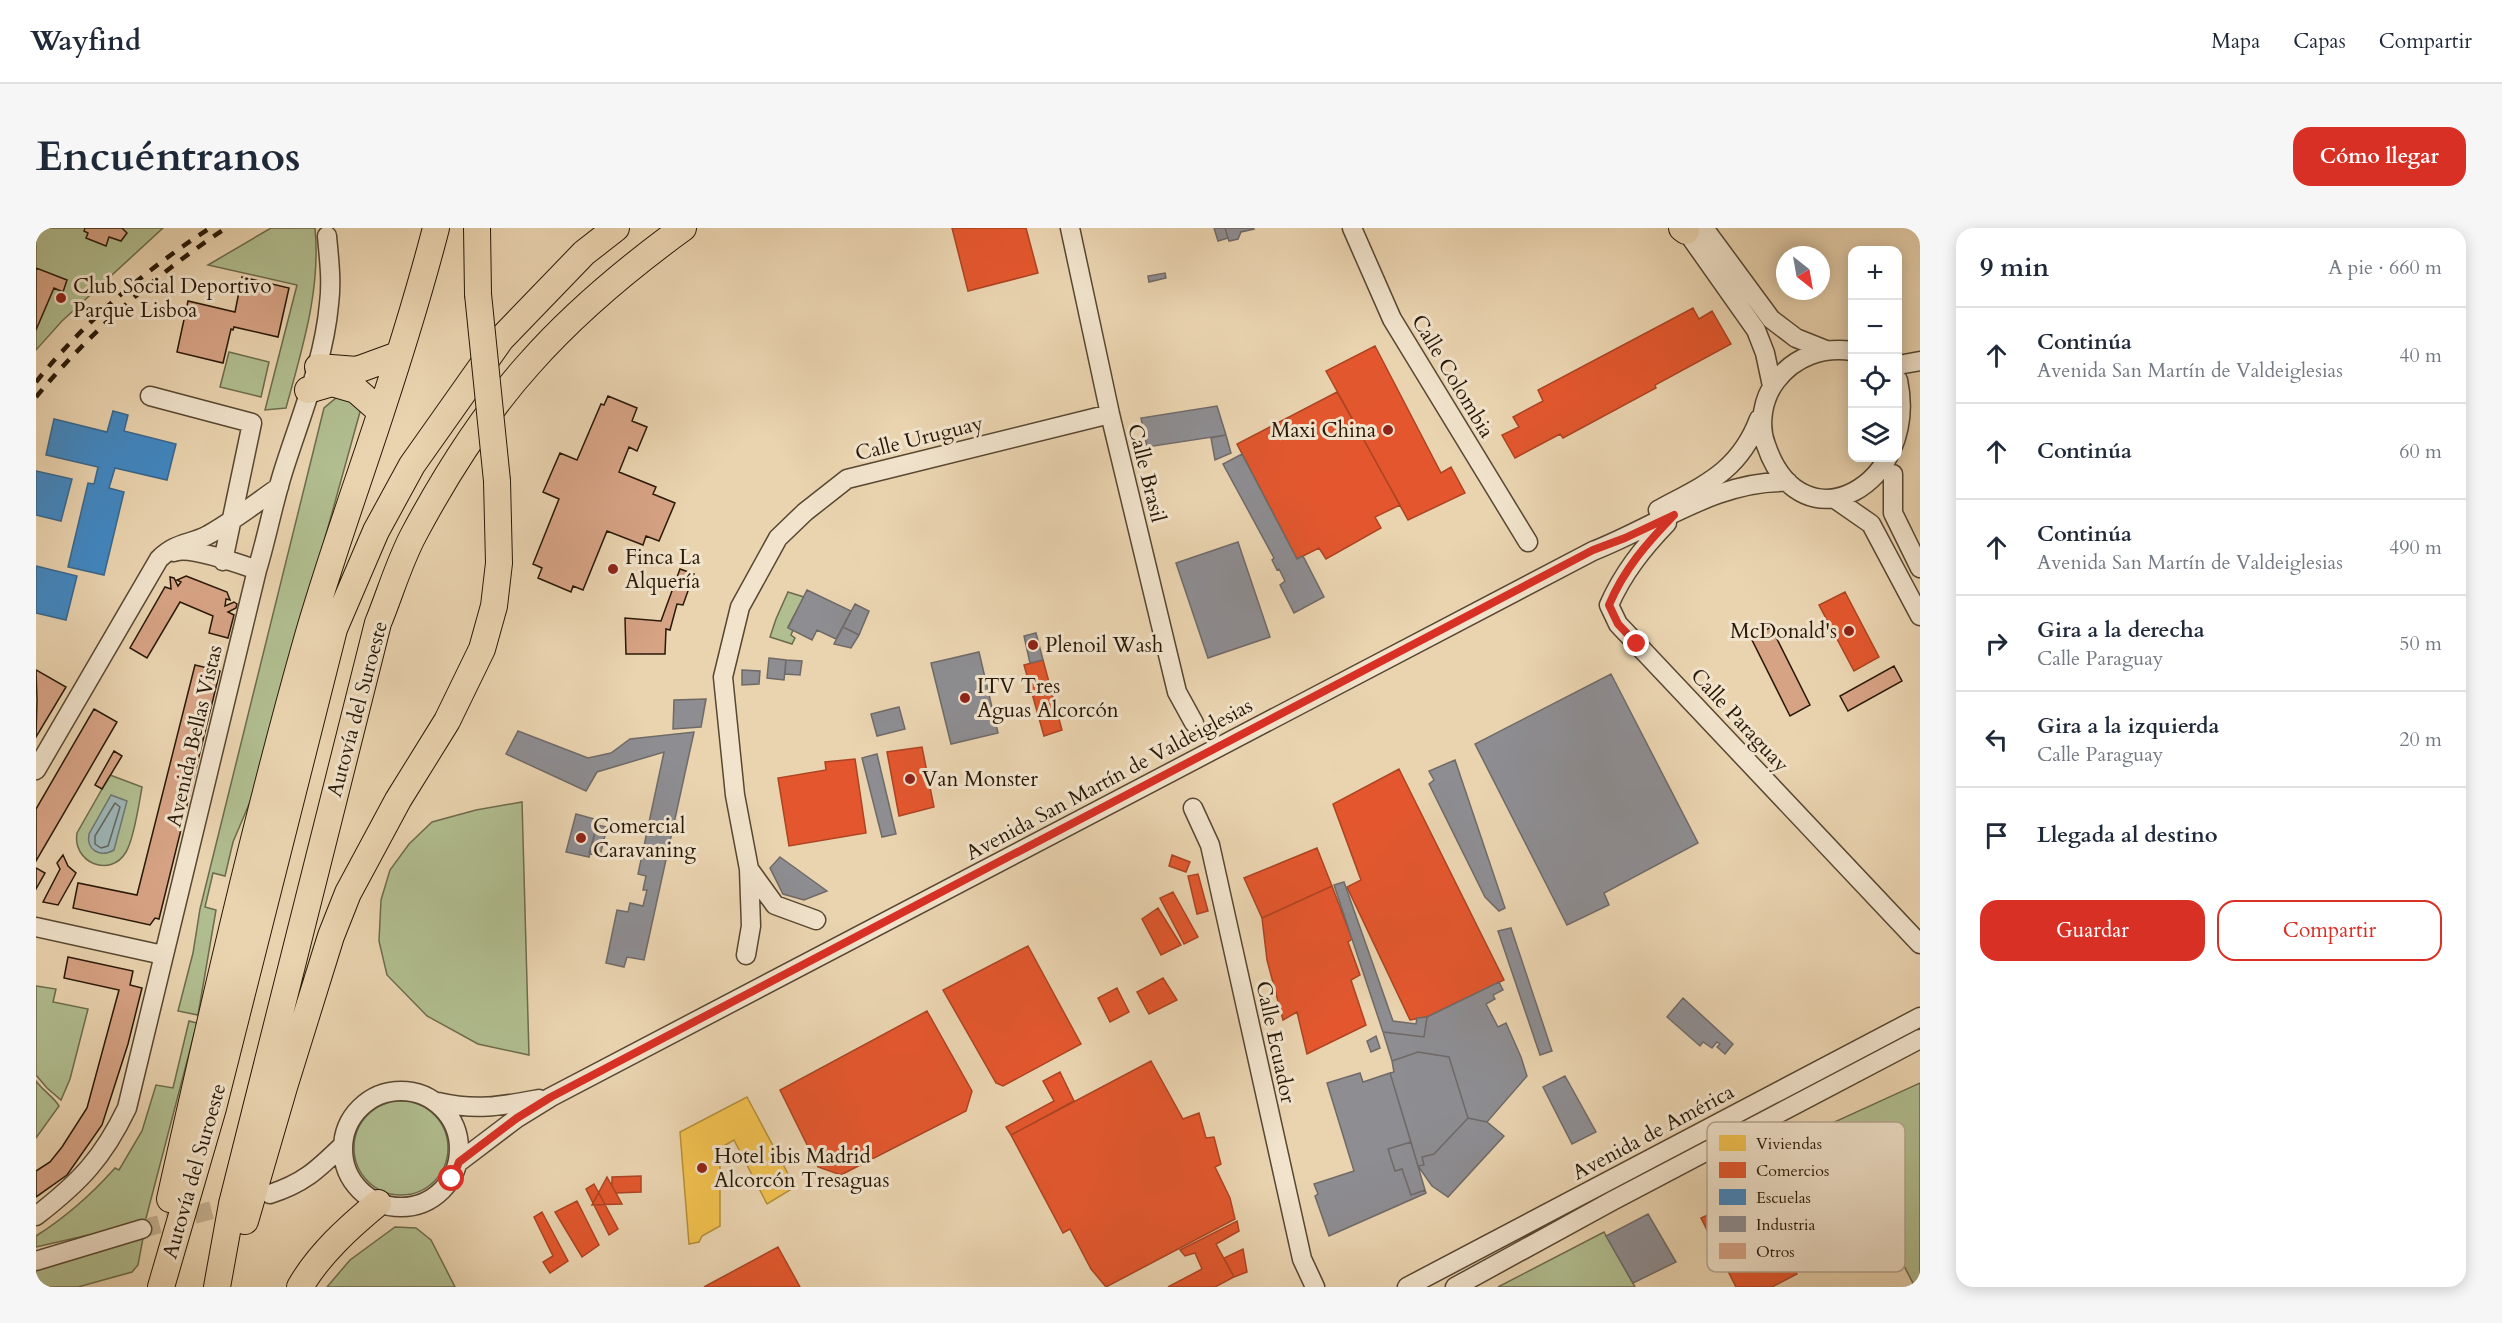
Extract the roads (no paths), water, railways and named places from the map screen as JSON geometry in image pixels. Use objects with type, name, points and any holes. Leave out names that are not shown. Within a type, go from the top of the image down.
[{"type":"highway","points":[[164,1277],[161,1236],[235,914],[306,642],[352,492],[381,412],[436,228]]},
{"type":"highway","points":[[225,1287],[331,936],[344,904],[398,800],[447,721],[482,649],[494,606],[499,563],[497,481],[478,294],[477,228]]},
{"type":"highway","name":"Autovía del Suroeste","points":[[164,1277],[213,1108],[334,629],[376,531],[412,465],[501,339],[584,253],[616,228]]},
{"type":"highway","name":"Autovía del Suroeste","points":[[217,1287],[232,1204],[378,623],[413,535],[460,455],[529,363],[587,307],[645,256],[683,228]]},
{"type":"highway","points":[[318,367],[357,370],[398,355]]},
{"type":"highway","points":[[308,390],[332,383],[356,390],[381,412]]},
{"type":"highway","points":[[300,1287],[309,1272],[339,1239],[378,1203]]},
{"type":"street","name":"Calle Brasil","points":[[1070,228],[1110,414],[1177,692],[1194,723]]},
{"type":"street","name":"Calle Colombia","points":[[1352,228],[1392,319],[1528,542]]},
{"type":"street","points":[[1689,229],[1771,319],[1796,338],[1826,350],[1848,351]]},
{"type":"street","points":[[1689,229],[1756,330],[1765,352],[1772,386]]},
{"type":"street","name":"Avenida Bellas Vistas","points":[[36,1216],[61,1197],[94,1165],[112,1139],[127,1108],[257,570],[308,390],[318,367],[329,306],[331,276],[327,236]]},
{"type":"street","points":[[1772,386],[1792,364],[1826,350]]},
{"type":"street","points":[[1902,364],[1920,361]]},
{"type":"street","name":"Avenida San Martín de Valdeiglesias","points":[[1593,550],[1620,530],[1714,480],[1736,460],[1751,441],[1772,386]]},
{"type":"street","points":[[1763,408],[1762,435],[1765,444],[1771,461],[1788,482],[1818,497],[1835,499],[1857,496],[1876,488],[1893,474],[1907,448],[1914,417],[1902,388]]},
{"type":"street","points":[[150,396],[252,423],[223,561]]},
{"type":"street","name":"Calle Uruguay","points":[[746,955],[751,926],[748,869],[735,795],[723,676],[740,607],[778,538],[805,512],[847,479],[1110,414]]},
{"type":"street","points":[[1893,474],[1893,513],[1920,568]]},
{"type":"street","name":"Avenida San Martín de Valdeiglesias","points":[[551,1097],[1593,550],[1625,538],[1729,489],[1767,481],[1788,482]]},
{"type":"street","points":[[36,770],[159,559],[170,548],[197,540],[232,521],[279,487]]},
{"type":"street","points":[[1835,499],[1871,524],[1920,616]]},
{"type":"street","name":"Calle Paraguay","points":[[1674,515],[1643,548],[1622,578],[1609,605],[1618,624],[1920,944]]},
{"type":"street","points":[[159,559],[180,550],[257,570]]},
{"type":"street","name":"Calle Ecuador","points":[[1193,808],[1210,845],[1302,1259],[1315,1287]]},
{"type":"street","name":"Calle Uruguay","points":[[748,869],[775,905],[816,920]]},
{"type":"street","points":[[36,927],[163,955]]},
{"type":"street","name":"Avenida de América","points":[[1720,1122],[1920,1017]]},
{"type":"street","name":"Avenida de América","points":[[1766,1122],[1920,1040]]},
{"type":"street","points":[[438,1102],[455,1124],[460,1143],[459,1162],[452,1179],[442,1190],[425,1203],[402,1208],[378,1203],[358,1189],[346,1169],[342,1146],[348,1123],[362,1105],[382,1093],[401,1089],[420,1092],[438,1102],[464,1108],[489,1108],[551,1097]]},
{"type":"street","points":[[459,1162],[517,1118],[551,1097]]},
{"type":"street","name":"Avenida de América","points":[[1407,1287],[1707,1129]]},
{"type":"street","points":[[270,1194],[290,1187],[314,1174],[342,1146]]},
{"type":"street","name":"Avenida de América","points":[[1455,1287],[1707,1153]]},
{"type":"street","points":[[36,1261],[142,1229]]},
{"type":"water","points":[[111,795],[127,801],[114,850],[99,853],[92,848],[89,834]]},
{"type":"tunnel","points":[[142,1229],[242,1202]]},
{"type":"railway","points":[[36,382],[74,339],[117,298],[162,261],[210,228]]},
{"type":"railway","points":[[36,397],[101,327],[174,265],[226,228]]},
{"type":"place","name":"Club Social Deportivo Parque Lisboa","points":[[61,298]]},
{"type":"place","name":"Maxi China","points":[[1388,430]]},
{"type":"place","name":"Finca La Alquería","points":[[613,569]]},
{"type":"place","name":"McDonald's","points":[[1849,631]]},
{"type":"place","name":"Plenoil Wash","points":[[1033,645]]},
{"type":"place","name":"ITV Tres Aguas Alcorcón","points":[[965,698]]},
{"type":"place","name":"Van Monster","points":[[910,779]]},
{"type":"place","name":"Comercial Caravaning","points":[[581,838]]},
{"type":"place","name":"Hotel ibis Madrid Alcorcón Tresaguas","points":[[702,1168]]}]
